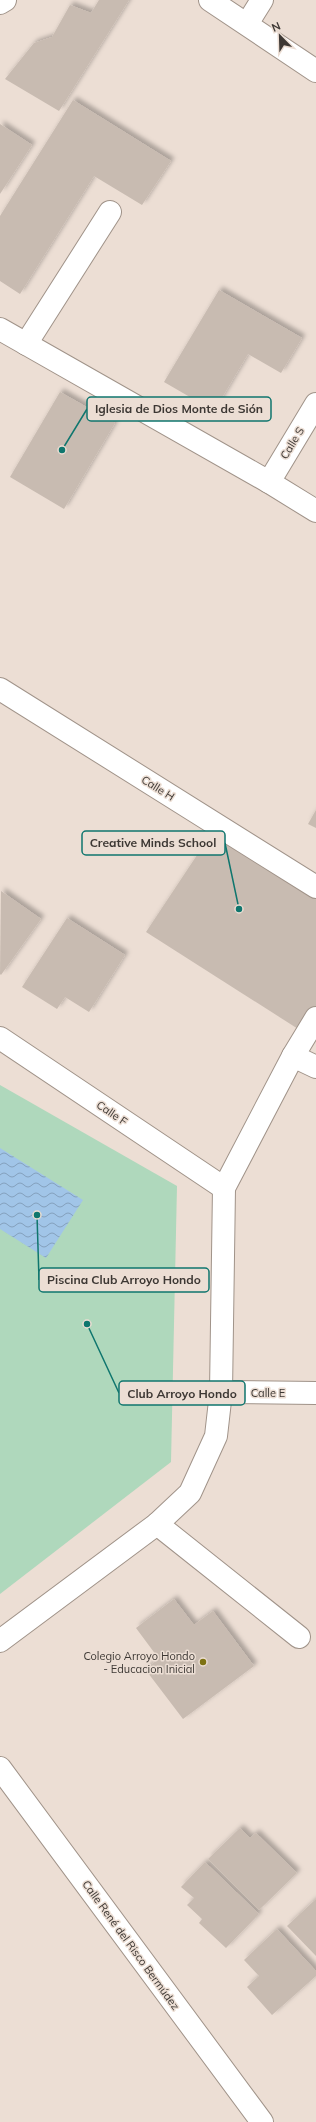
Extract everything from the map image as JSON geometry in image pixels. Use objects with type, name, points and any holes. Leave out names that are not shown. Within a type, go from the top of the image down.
[{"type":"street","points":[[0,3],[5,0]]},
{"type":"street","points":[[210,0],[316,71]]},
{"type":"street","points":[[247,24],[262,0]]},
{"type":"street","points":[[26,344],[110,212]]},
{"type":"street","points":[[0,329],[269,482],[316,512]]},
{"type":"street","name":"Calle S","points":[[269,482],[316,404]]},
{"type":"street","name":"Calle H","points":[[0,689],[316,887]]},
{"type":"street","points":[[0,1641],[157,1524],[190,1493],[216,1436],[221,1392],[224,1188],[293,1056],[316,1018]]},
{"type":"street","name":"Calle F","points":[[0,1038],[224,1188]]},
{"type":"street","points":[[293,1056],[316,1067]]},
{"type":"street","name":"Calle E","points":[[221,1392],[316,1393]]},
{"type":"street","points":[[157,1524],[299,1637]]},
{"type":"street","name":"Calle René del Risco Bermúdez","points":[[0,1768],[262,2122]]},
{"type":"green space","points":[[0,1085],[177,1186],[171,1462],[0,1594]]},
{"type":"water","points":[[0,1148],[83,1200],[46,1258],[0,1229]]},
{"type":"building","points":[[99,0],[129,0],[59,111],[5,79],[34,43],[52,37],[70,5],[91,13]]},
{"type":"building","points":[[73,100],[171,161],[142,205],[94,176],[20,294],[0,281],[0,216]]},
{"type":"building","points":[[0,124],[32,145],[0,194]]},
{"type":"building","points":[[219,290],[302,338],[281,373],[248,354],[214,411],[164,382]]},
{"type":"building","points":[[60,392],[115,423],[64,509],[10,477]]},
{"type":"building","points":[[316,810],[316,828],[308,824]]},
{"type":"building","points":[[217,825],[316,887],[316,1018],[306,1034],[146,932]]},
{"type":"building","points":[[1,891],[41,919],[1,975],[0,974]]},
{"type":"building","points":[[67,918],[125,955],[89,1012],[65,997],[57,1009],[22,987]]},
{"type":"building","name":"Colegio Arroyo Hondo - Educacion Inicial","points":[[174,1599],[194,1625],[213,1611],[254,1666],[183,1719],[145,1669],[159,1659],[136,1628]]},
{"type":"building","points":[[240,1828],[250,1838],[256,1833],[297,1873],[259,1910],[208,1859]]},
{"type":"building","points":[[205,1862],[259,1914],[226,1948],[199,1923],[202,1919],[187,1905],[194,1898],[181,1887]]},
{"type":"building","points":[[316,1899],[316,1956],[287,1926]]},
{"type":"building","points":[[277,1929],[316,1971],[316,1976],[272,2015],[247,1987],[259,1976],[244,1960]]},
{"type":"place","name":"Iglesia de Dios Monte de Sión","points":[[62,450]]},
{"type":"place","name":"Creative Minds School","points":[[239,909]]},
{"type":"place","name":"Piscina Club Arroyo Hondo","points":[[37,1215]]},
{"type":"place","name":"Club Arroyo Hondo","points":[[87,1324]]},
{"type":"place","name":"Colegio Arroyo Hondo - Educacion Inicial","points":[[203,1662]]}]
